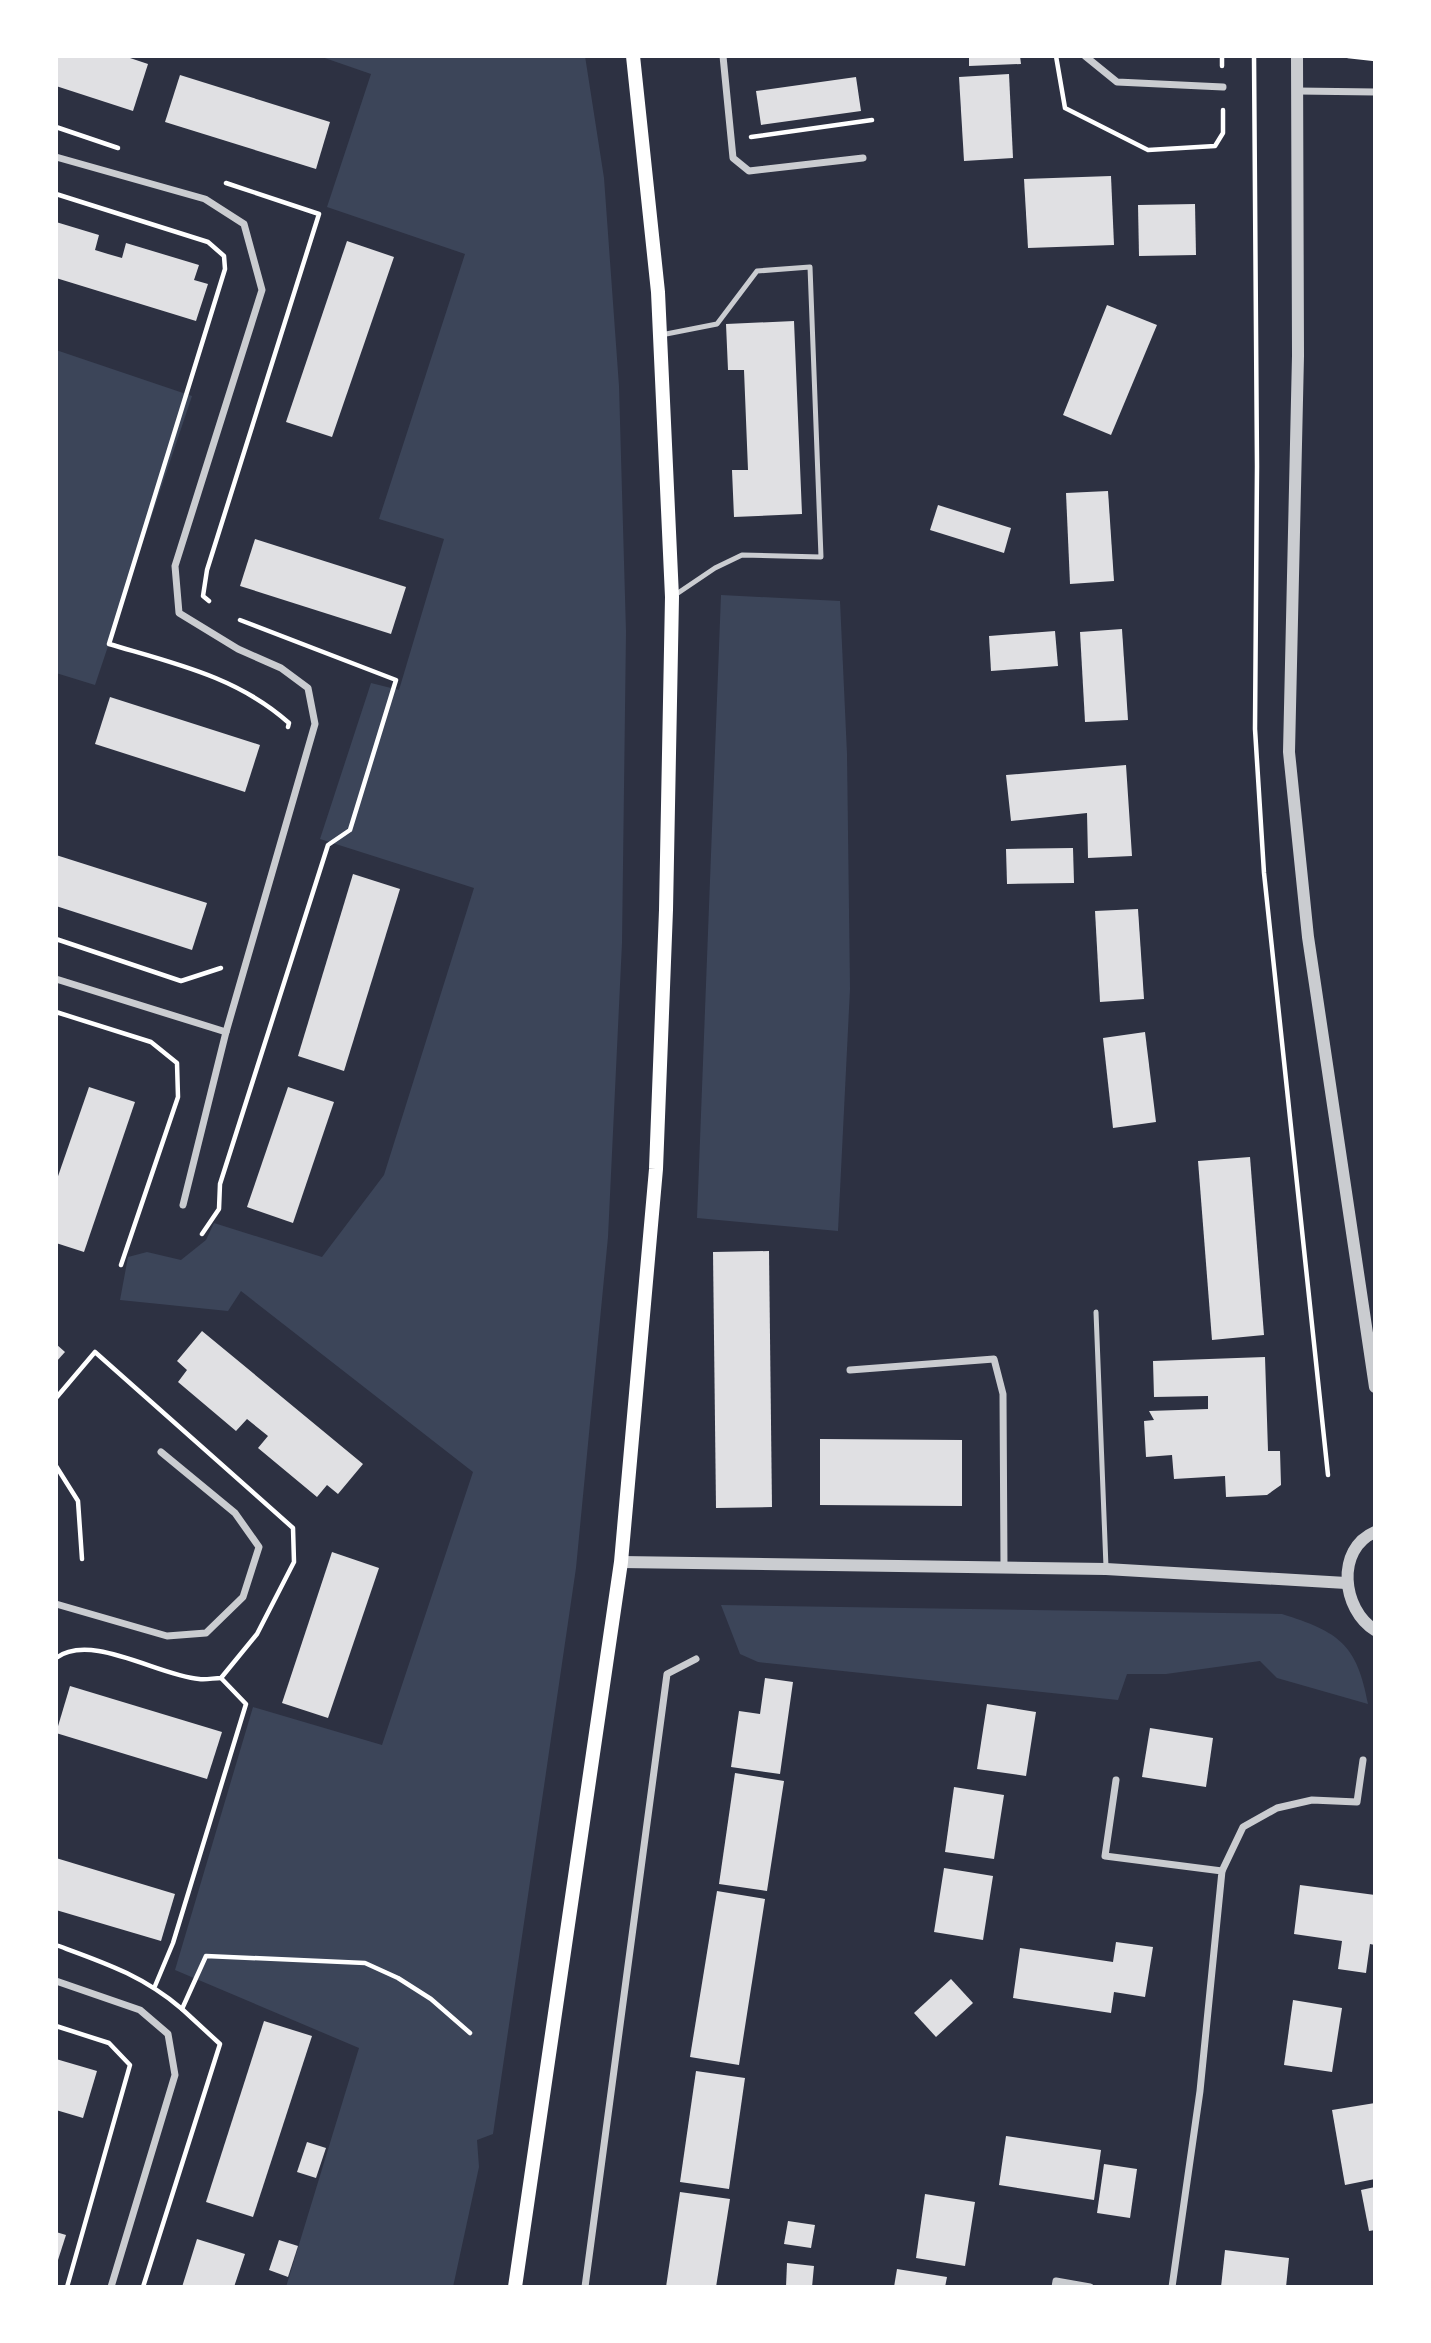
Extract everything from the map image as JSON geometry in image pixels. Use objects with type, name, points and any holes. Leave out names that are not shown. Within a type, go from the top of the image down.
[{"type":"main road","points":[[515,2287],[621,1562],[656,1169],[666,910],[671,597],[661,335],[633,56]]},
{"type":"street","points":[[723,56],[733,158],[749,171],[863,158]]},
{"type":"street","points":[[1084,56],[1117,82],[1223,88]]},
{"type":"street","points":[[1297,56],[1298,356],[1289,752],[1308,937],[1375,1386]]},
{"type":"street","points":[[1298,92],[1375,92]]},
{"type":"street","points":[[56,157],[205,199],[244,224],[262,290],[175,566],[179,613],[238,649],[281,668],[308,688],[315,724],[226,1031],[183,1205]]},
{"type":"street","points":[[56,979],[226,1031]]},
{"type":"street","points":[[849,1370],[994,1359],[1003,1394],[1003,1567]]},
{"type":"street","points":[[56,1604],[167,1636],[206,1633],[243,1597],[259,1547],[235,1513],[161,1452]]},
{"type":"street","points":[[1375,1532],[1356,1548],[1346,1583],[1350,1600],[1359,1616],[1375,1630]]},
{"type":"street","points":[[621,1562],[1106,1569],[1346,1583]]},
{"type":"street","points":[[585,2287],[667,1674],[696,1659]]},
{"type":"street","points":[[1171,2287],[1200,2091],[1222,1871],[1243,1827],[1277,1808],[1312,1800],[1357,1802],[1363,1760]]},
{"type":"street","points":[[1116,1780],[1105,1856],[1222,1871]]},
{"type":"street","points":[[56,1981],[140,2010],[168,2034],[175,2075],[111,2287]]},
{"type":"street","points":[[1055,2287],[1056,2281],[1090,2287]]},
{"type":"lane","points":[[661,335],[717,324],[757,271],[810,267],[821,557],[743,555],[715,568],[671,597]]},
{"type":"lane","points":[[1096,1312],[1106,1569]]},
{"type":"path","points":[[1056,56],[1065,108],[1149,150],[1215,146],[1223,133],[1222,56]]},
{"type":"path","points":[[1348,56],[1375,59]]},
{"type":"path","points":[[747,124],[748,137],[872,120]]},
{"type":"path","points":[[56,127],[122,149]]},
{"type":"path","points":[[211,603],[203,596],[207,570],[319,214],[214,179]]},
{"type":"path","points":[[56,194],[208,242],[224,256],[225,269],[108,643],[226,680],[274,710],[289,723],[287,734]]},
{"type":"path","points":[[202,1234],[219,1209],[220,1184],[328,845],[350,830],[396,680],[228,616]]},
{"type":"path","points":[[56,939],[181,981],[221,969],[224,956]]},
{"type":"path","points":[[56,1012],[151,1042],[177,1063],[178,1097],[121,1265]]},
{"type":"path","points":[[56,1398],[95,1352],[293,1528],[294,1562],[257,1634],[221,1678],[198,1679],[92,1650],[65,1651],[56,1658]]},
{"type":"path","points":[[56,1466],[78,1501],[82,1559]]},
{"type":"path","points":[[155,1986],[173,1942],[246,1704],[221,1678]]},
{"type":"path","points":[[56,1945],[131,1973],[155,1986],[220,2044],[143,2287]]},
{"type":"path","points":[[182,2009],[206,1956],[365,1964],[398,1978],[431,1999],[470,2033]]},
{"type":"path","points":[[56,2026],[109,2043],[130,2065],[67,2287]]},
{"type":"shaded area","points":[[319,56],[585,56],[604,178],[619,386],[626,632],[622,943],[608,1237],[576,1568],[493,2134],[477,2140],[479,2167],[453,2287],[286,2287],[359,2048],[175,1970],[253,1707],[382,1745],[473,1472],[241,1291],[228,1311],[120,1300],[128,1257],[147,1252],[181,1260],[206,1240],[214,1223],[322,1257],[384,1175],[474,888],[320,839],[371,683],[399,690],[444,539],[379,519],[465,254],[327,207],[371,74]]},
{"type":"shaded area","points":[[56,350],[192,396],[95,685],[56,673]]},
{"type":"shaded area","points":[[721,595],[840,601],[847,754],[850,989],[838,1231],[697,1218]]},
{"type":"shaded area","points":[[721,1605],[1282,1614],[1318,1627],[1342,1643],[1358,1667],[1368,1704],[1277,1678],[1260,1661],[1166,1674],[1127,1674],[1118,1700],[758,1662],[740,1654]]},
{"type":"building","points":[[56,56],[124,56],[148,64],[133,111],[56,86]]},
{"type":"building","points":[[969,56],[1020,56],[1021,64],[969,66]]},
{"type":"building","points":[[1009,74],[1013,158],[964,161],[959,77]]},
{"type":"building","points":[[180,75],[330,122],[316,169],[165,122]]},
{"type":"building","points":[[856,77],[861,111],[761,125],[756,91]]},
{"type":"building","points":[[1111,176],[1114,245],[1028,248],[1024,179]]},
{"type":"building","points":[[1195,204],[1196,255],[1139,256],[1138,205]]},
{"type":"building","points":[[56,222],[99,235],[95,250],[108,254],[122,258],[126,243],[199,265],[194,280],[208,284],[196,321],[56,278]]},
{"type":"building","points":[[347,241],[394,257],[332,437],[286,422]]},
{"type":"building","points":[[1107,305],[1157,325],[1111,435],[1063,415]]},
{"type":"building","points":[[794,321],[802,514],[734,517],[732,470],[748,470],[744,370],[728,370],[726,324]]},
{"type":"building","points":[[1108,491],[1114,581],[1070,584],[1066,493]]},
{"type":"building","points":[[938,505],[1011,528],[1004,553],[930,530]]},
{"type":"building","points":[[255,539],[406,587],[391,634],[240,586]]},
{"type":"building","points":[[1122,629],[1128,720],[1085,722],[1080,632]]},
{"type":"building","points":[[1055,631],[1058,666],[991,671],[989,636]]},
{"type":"building","points":[[110,697],[260,745],[245,792],[95,744]]},
{"type":"building","points":[[1126,765],[1132,856],[1088,858],[1087,813],[1011,821],[1006,775]]},
{"type":"building","points":[[1073,848],[1074,883],[1007,884],[1006,849]]},
{"type":"building","points":[[56,855],[207,903],[192,950],[56,906]]},
{"type":"building","points":[[353,874],[400,889],[344,1071],[298,1056]]},
{"type":"building","points":[[1138,909],[1144,999],[1100,1002],[1095,911]]},
{"type":"building","points":[[1145,1032],[1156,1122],[1113,1128],[1103,1038]]},
{"type":"building","points":[[89,1087],[135,1102],[84,1252],[56,1243],[56,1182]]},
{"type":"building","points":[[288,1087],[334,1102],[293,1223],[247,1207]]},
{"type":"building","points":[[1250,1157],[1264,1335],[1212,1340],[1198,1161]]},
{"type":"building","points":[[769,1251],[772,1507],[716,1508],[713,1252]]},
{"type":"building","points":[[202,1331],[363,1464],[338,1494],[327,1485],[317,1497],[258,1448],[268,1436],[247,1419],[236,1431],[178,1382],[187,1370],[177,1361]]},
{"type":"building","points":[[56,1344],[65,1352],[56,1362]]},
{"type":"building","points":[[1265,1357],[1268,1451],[1280,1451],[1281,1485],[1267,1495],[1226,1497],[1225,1476],[1174,1479],[1172,1455],[1146,1457],[1144,1421],[1154,1420],[1149,1411],[1208,1409],[1208,1396],[1154,1397],[1153,1361]]},
{"type":"building","points":[[820,1439],[962,1440],[962,1506],[820,1505]]},
{"type":"building","points":[[332,1552],[379,1568],[328,1718],[282,1703]]},
{"type":"building","points":[[765,1678],[793,1682],[780,1774],[731,1767],[739,1711],[760,1714]]},
{"type":"building","points":[[70,1686],[222,1732],[207,1779],[56,1733]]},
{"type":"building","points":[[987,1704],[1036,1712],[1026,1776],[977,1769]]},
{"type":"building","points":[[1150,1728],[1213,1738],[1206,1787],[1142,1777]]},
{"type":"building","points":[[735,1773],[784,1781],[767,1891],[719,1884]]},
{"type":"building","points":[[954,1787],[1004,1795],[994,1859],[945,1852]]},
{"type":"building","points":[[56,1858],[175,1894],[161,1941],[56,1910]]},
{"type":"building","points":[[944,1868],[993,1876],[983,1940],[934,1932]]},
{"type":"building","points":[[1300,1885],[1375,1895],[1375,1945],[1370,1944],[1366,1973],[1338,1969],[1342,1941],[1294,1934]]},
{"type":"building","points":[[717,1891],[765,1899],[739,2065],[690,2057]]},
{"type":"building","points":[[1116,1942],[1153,1947],[1145,1997],[1114,1992],[1111,2013],[1013,1998],[1020,1948],[1113,1962]]},
{"type":"building","points":[[951,1979],[973,2003],[936,2037],[914,2013]]},
{"type":"building","points":[[1293,2000],[1342,2008],[1332,2072],[1284,2065]]},
{"type":"building","points":[[264,2021],[312,2036],[253,2217],[206,2202]]},
{"type":"building","points":[[56,2059],[97,2071],[83,2118],[56,2110]]},
{"type":"building","points":[[696,2071],[745,2078],[729,2189],[680,2182]]},
{"type":"building","points":[[1375,2103],[1375,2179],[1345,2185],[1332,2110]]},
{"type":"building","points":[[1006,2136],[1101,2150],[1094,2200],[999,2185]]},
{"type":"building","points":[[307,2142],[326,2148],[316,2178],[297,2172]]},
{"type":"building","points":[[1104,2164],[1137,2169],[1130,2218],[1097,2213]]},
{"type":"building","points":[[1375,2187],[1375,2230],[1369,2231],[1361,2190]]},
{"type":"building","points":[[680,2192],[730,2199],[716,2287],[666,2287]]},
{"type":"building","points":[[925,2194],[975,2202],[965,2266],[916,2258]]},
{"type":"building","points":[[788,2221],[815,2225],[811,2248],[784,2244]]},
{"type":"building","points":[[56,2232],[66,2235],[57,2263],[56,2263]]},
{"type":"building","points":[[197,2239],[245,2254],[234,2287],[182,2287]]},
{"type":"building","points":[[279,2240],[298,2246],[288,2277],[269,2270]]},
{"type":"building","points":[[1225,2250],[1289,2258],[1286,2287],[1221,2287]]},
{"type":"building","points":[[787,2263],[814,2266],[812,2287],[786,2287]]},
{"type":"building","points":[[897,2269],[947,2277],[945,2287],[894,2287]]}]
